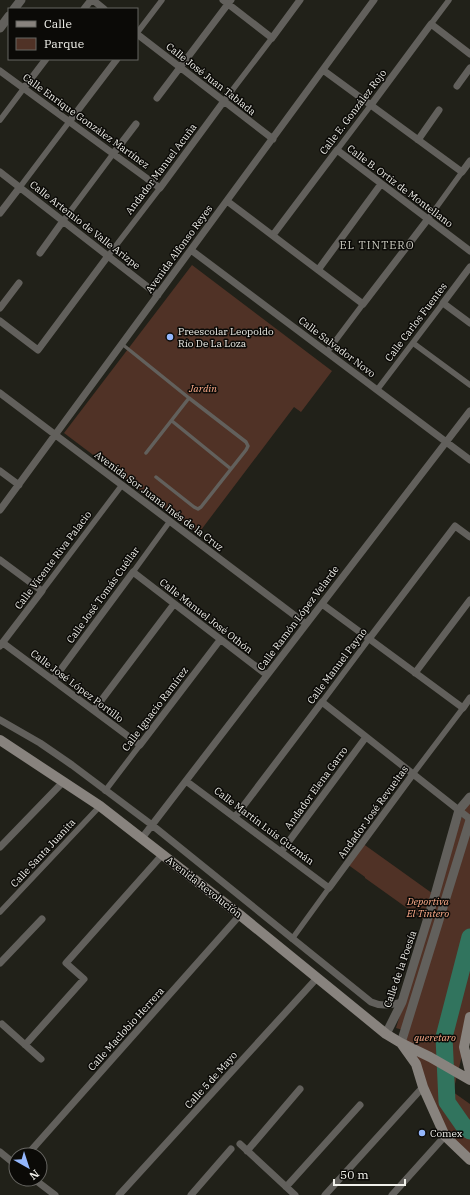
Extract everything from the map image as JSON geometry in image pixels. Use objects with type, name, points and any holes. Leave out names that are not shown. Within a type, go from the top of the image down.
[{"type":"main road","name":"Avenida Revolución","points":[[0,740],[100,806],[240,915],[386,1034],[470,1077]]},
{"type":"main road","points":[[470,1016],[464,1047],[470,1077]]},
{"type":"main road","name":"Avenida Revolución","points":[[401,1043],[416,1064],[423,1087],[445,1136],[470,1160]]},
{"type":"street","points":[[15,8],[21,0]]},
{"type":"street","points":[[85,8],[92,0],[103,8]]},
{"type":"street","points":[[138,33],[162,0]]},
{"type":"street","name":"Andador Manuel Acuña","points":[[0,321],[38,350],[300,0]]},
{"type":"street","name":"Avenida Alfonso Reyes","points":[[0,510],[374,0]]},
{"type":"street","name":"Calle E. González Rojo","points":[[273,235],[449,0]]},
{"type":"street","points":[[157,98],[227,1],[272,38]]},
{"type":"street","points":[[0,28],[8,17]]},
{"type":"street","points":[[431,24],[470,54]]},
{"type":"street","name":"Calle José Juan Tablada","points":[[138,35],[273,138]]},
{"type":"street","points":[[0,120],[45,60]]},
{"type":"street","points":[[0,213],[116,60]]},
{"type":"street","points":[[456,86],[470,68]]},
{"type":"street","points":[[323,70],[462,172]]},
{"type":"street","name":"Calle Enrique González Martínez","points":[[0,71],[160,188]]},
{"type":"street","points":[[418,140],[439,110]]},
{"type":"street","points":[[40,253],[136,124]]},
{"type":"street","name":"Calle B. Ortiz de Montellano","points":[[337,150],[470,251]]},
{"type":"street","points":[[328,352],[470,161]]},
{"type":"street","name":"Calle Artemio de Valle Arizpe","points":[[0,172],[158,295]]},
{"type":"street","points":[[318,270],[381,184]]},
{"type":"street","points":[[227,201],[363,304]]},
{"type":"street","name":"Calle Salvador Novo","points":[[191,250],[470,460]]},
{"type":"street","name":"Calle Carlos Fuentes","points":[[377,390],[470,267]]},
{"type":"street","points":[[0,308],[20,283]]},
{"type":"street","points":[[443,303],[470,323]]},
{"type":"street","points":[[413,343],[470,386]]},
{"type":"street","name":"Avenida Sor Juana Inés de la Cruz","points":[[0,393],[306,624]]},
{"type":"street","name":"Calle Ramón López Velarde","points":[[142,838],[470,411]]},
{"type":"street","points":[[0,471],[18,485]]},
{"type":"street","name":"Calle Vicente Riva Palacio","points":[[1,645],[122,485]]},
{"type":"street","name":"Calle José Tomás Cuéllar","points":[[53,680],[170,522]]},
{"type":"street","name":"Calle Manuel Payno","points":[[235,818],[455,526],[470,537]]},
{"type":"street","points":[[0,560],[42,591]]},
{"type":"street","name":"Calle Manuel José Othón","points":[[132,572],[267,675]]},
{"type":"street","points":[[415,673],[470,600]]},
{"type":"street","points":[[94,710],[174,604]]},
{"type":"street","points":[[322,604],[463,708]]},
{"type":"street","name":"Calle Ignacio Ramírez","points":[[105,791],[220,640]]},
{"type":"street","name":"Calle José López Portillo","points":[[1,645],[53,680],[140,745]]},
{"type":"street","name":"Andador José Revueltas","points":[[292,939],[470,698]]},
{"type":"street","points":[[322,702],[470,819],[401,1043]]},
{"type":"street","name":"Avenida Revolución","points":[[0,720],[40,743],[72,765],[152,825],[371,1002],[377,1005],[386,1006],[402,1002]]},
{"type":"street","name":"Andador Elena Garro","points":[[281,852],[366,737]]},
{"type":"street","name":"Calle Martín Luis Guzmán","points":[[186,781],[330,888]]},
{"type":"street","points":[[0,847],[63,782]]},
{"type":"street","name":"Calle de la Poesía","points":[[386,1034],[402,1002],[436,895],[460,810],[470,797]]},
{"type":"street","name":"Calle Santa Juanita","points":[[0,912],[100,806]]},
{"type":"street","points":[[25,1044],[84,979],[66,963],[163,854]]},
{"type":"street","name":"Calle Maclobio Herrera","points":[[34,1147],[240,915]]},
{"type":"street","points":[[0,963],[42,919]]},
{"type":"street","name":"Calle 5 de Mayo","points":[[119,1195],[317,978]]},
{"type":"street","points":[[2,1024],[41,1059]]},
{"type":"street","points":[[325,1195],[423,1087]]},
{"type":"street","points":[[247,1151],[300,1089]]},
{"type":"street","points":[[286,1187],[360,1105]]},
{"type":"street","points":[[392,1195],[445,1136]]},
{"type":"street","points":[[240,1144],[295,1195]]},
{"type":"street","points":[[191,1195],[231,1150]]},
{"type":"street","points":[[0,1152],[8,1158]]},
{"type":"street","points":[[44,1187],[55,1195]]},
{"type":"lane","points":[[122,344],[246,442],[248,446],[201,507],[194,507],[156,477]]},
{"type":"lane","points":[[146,453],[189,398]]},
{"type":"lane","points":[[172,421],[231,468]]},
{"type":"green space","name":"Jardin","points":[[192,265],[332,371],[301,412],[294,407],[198,534],[64,433]]},
{"type":"green space","name":"Deportiva El Tintero","points":[[470,802],[470,818],[403,1030],[396,1028],[428,923],[347,864],[362,843],[436,896],[463,813]]},
{"type":"green space","name":"queretaro","points":[[470,827],[470,1023],[453,1092],[470,1104],[470,1160],[445,1136],[401,1043]]},
{"type":"waterway","points":[[470,937],[444,1037],[447,1102],[463,1125],[470,1131]]},
{"type":"place","name":"Preescolar Leopoldo Río De La Loza","points":[[170,337]]},
{"type":"place","name":"Comex","points":[[422,1133]]},
{"type":"district","name":"EL TINTERO","points":[[377,245]]}]
